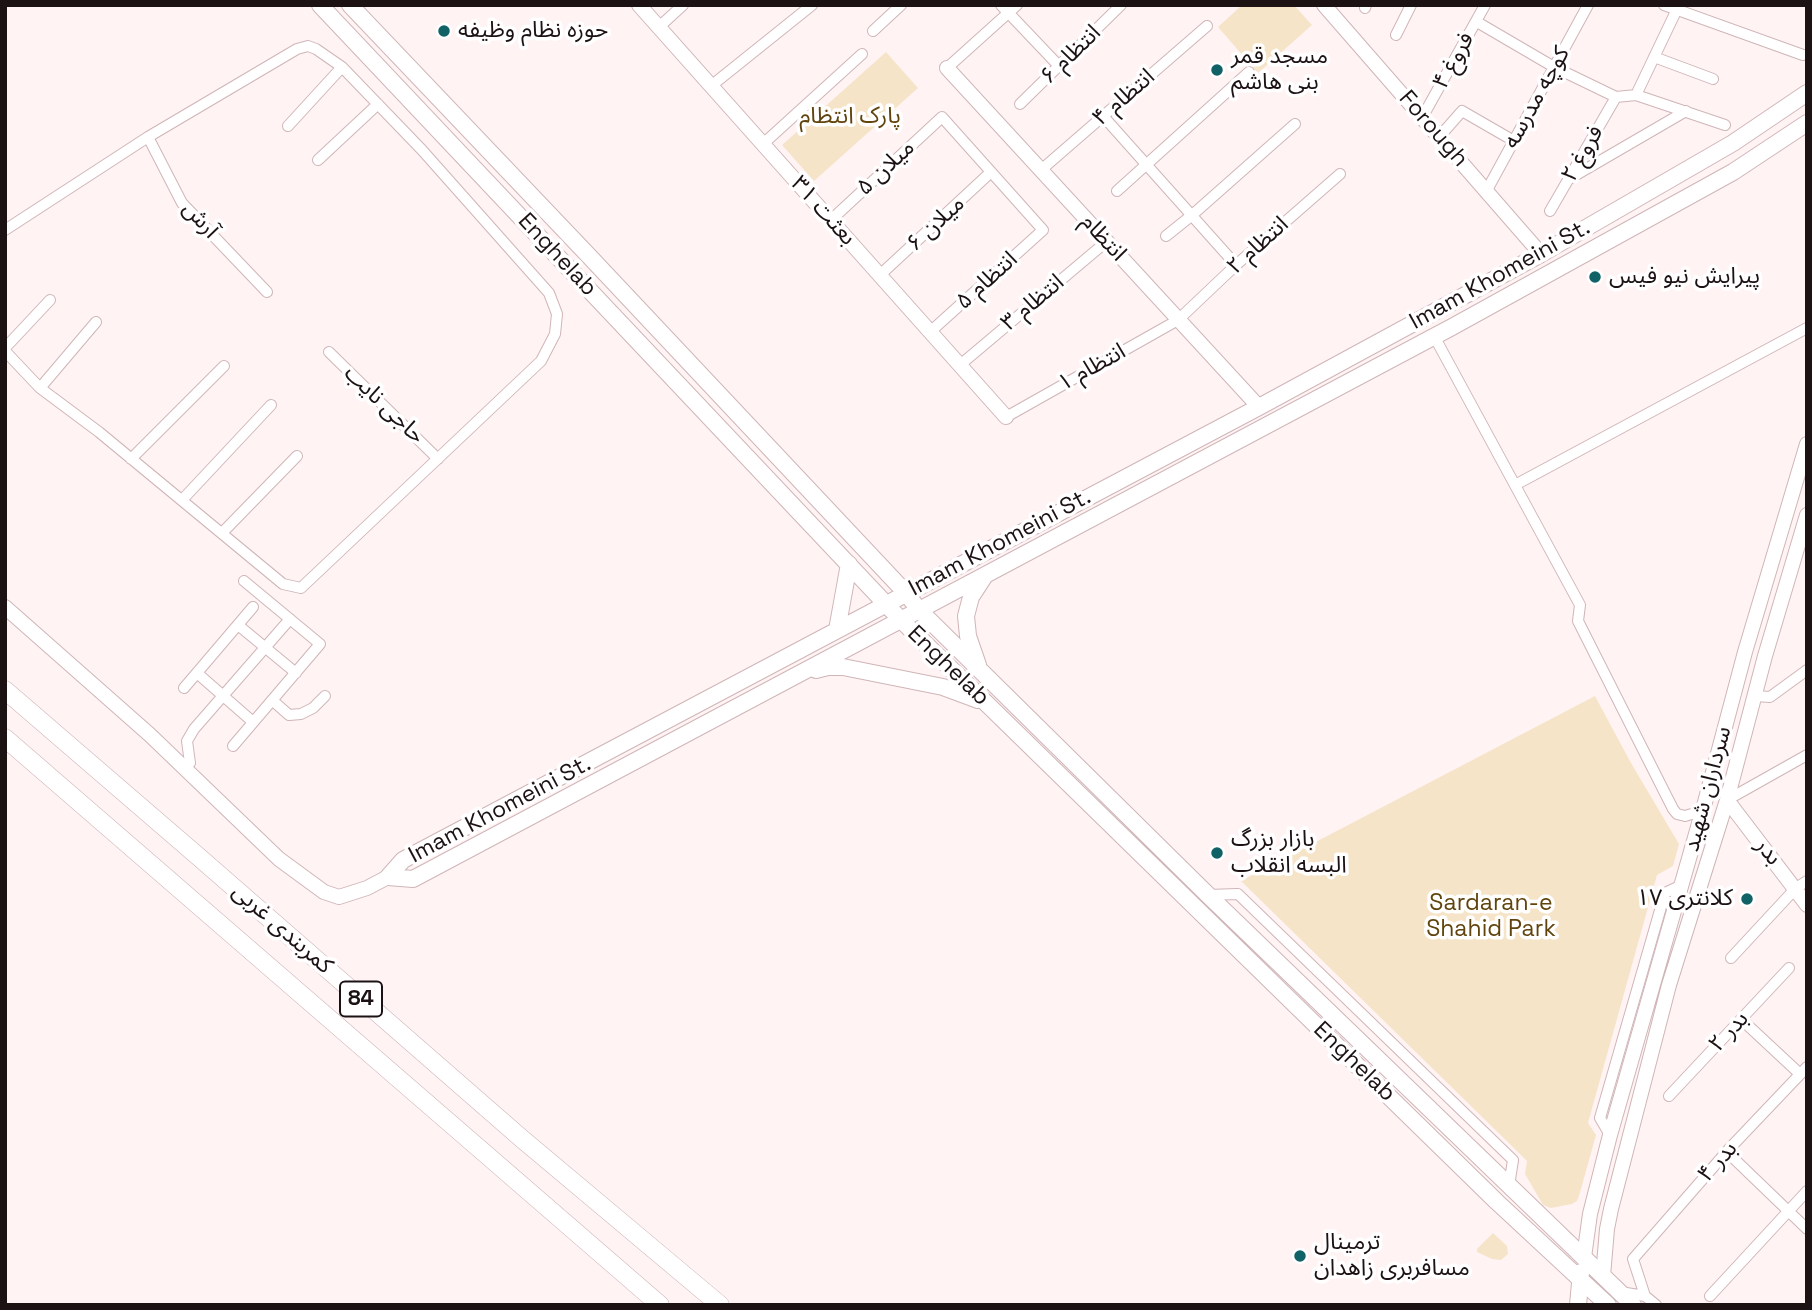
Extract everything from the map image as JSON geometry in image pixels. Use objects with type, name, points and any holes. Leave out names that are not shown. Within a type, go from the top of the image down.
[{"type":"highway","name":"کمربندی غربی","points":[[5,690],[521,1138],[720,1305]]},
{"type":"highway","name":"کمربندی غربی","points":[[5,738],[660,1305]]},
{"type":"main road","name":"Enghelab","points":[[320,5],[901,620],[1497,1202],[1604,1303]]},
{"type":"main road","name":"Enghelab","points":[[352,6],[906,593],[919,610],[1509,1186],[1620,1292],[1639,1300]]},
{"type":"main road","name":"Imam Khomeini St.","points":[[388,877],[403,860],[1259,407],[1541,254],[1734,143],[1807,93]]},
{"type":"main road","name":"Imam Khomeini St.","points":[[388,877],[413,879],[901,620],[1452,327],[1733,172],[1807,123]]},
{"type":"main road","points":[[572,271],[589,256]]},
{"type":"main road","points":[[1442,308],[1452,327]]},
{"type":"main road","points":[[837,630],[849,564]]},
{"type":"main road","points":[[863,578],[879,565]]},
{"type":"main road","points":[[980,670],[968,636],[966,616],[971,597],[985,575]]},
{"type":"main road","points":[[800,673],[843,667],[943,687],[989,705]]},
{"type":"main road","points":[[1578,1305],[1584,1257]]},
{"type":"main road","points":[[1604,1276],[1604,1303]]},
{"type":"street","name":"بعثت ۳۱","points":[[639,5],[1006,417]]},
{"type":"street","points":[[659,27],[683,5]]},
{"type":"street","points":[[711,86],[812,5]]},
{"type":"street","points":[[873,31],[901,5]]},
{"type":"street","points":[[947,68],[1005,9],[1017,5]]},
{"type":"street","name":"انتظام ۶","points":[[1020,104],[1122,5]]},
{"type":"street","name":"Forough","points":[[1324,5],[1541,254]]},
{"type":"street","points":[[1396,35],[1411,5]]},
{"type":"street","name":"فروغ ۴","points":[[1423,117],[1485,5]]},
{"type":"street","name":"کوچه مدرسه","points":[[1487,190],[1588,5]]},
{"type":"street","points":[[1664,5],[1803,55]]},
{"type":"street","points":[[1636,94],[1678,8]]},
{"type":"street","points":[[1005,9],[1059,66]]},
{"type":"street","points":[[1476,22],[1554,67],[1616,97],[1636,94],[1726,125]]},
{"type":"street","name":"انتظام ۴","points":[[1041,170],[1207,26]]},
{"type":"street","points":[[5,230],[148,138],[297,49],[308,46],[342,67],[422,149],[549,293],[557,314],[555,334],[541,361],[301,588],[283,584],[99,432],[40,388],[5,349],[50,300]]},
{"type":"street","points":[[763,144],[862,54]]},
{"type":"street","points":[[1654,57],[1713,79]]},
{"type":"street","points":[[288,126],[342,67]]},
{"type":"street","name":"انتظام","points":[[947,68],[1259,407]]},
{"type":"street","points":[[1117,191],[1249,72]]},
{"type":"street","name":"فروغ ۲","points":[[1550,211],[1616,97]]},
{"type":"street","points":[[318,160],[378,104]]},
{"type":"street","points":[[1440,136],[1462,111],[1514,141]]},
{"type":"street","points":[[1569,179],[1686,111]]},
{"type":"street","points":[[1103,116],[1236,265]]},
{"type":"street","name":"میلان ۵","points":[[831,220],[942,117],[991,172]]},
{"type":"street","points":[[1166,236],[1295,124]]},
{"type":"street","points":[[422,149],[441,133]]},
{"type":"street","points":[[1779,142],[1807,133]]},
{"type":"street","name":"آرش","points":[[148,138],[182,203],[267,292]]},
{"type":"street","name":"انتظام ۵","points":[[930,332],[1043,230],[991,172]]},
{"type":"street","name":"میلان ۶","points":[[880,275],[991,172]]},
{"type":"street","name":"انتظام ۲","points":[[1178,320],[1340,174]]},
{"type":"street","name":"انتظام ۳","points":[[960,365],[1107,242]]},
{"type":"street","name":"انتظام ۱","points":[[1006,417],[1178,320]]},
{"type":"street","points":[[40,388],[96,322]]},
{"type":"street","points":[[1515,485],[1807,328]]},
{"type":"street","points":[[1434,336],[1580,605],[1578,621],[1673,809],[1677,814],[1685,816],[1704,806]]},
{"type":"street","name":"حاجی نایب","points":[[329,352],[438,459]]},
{"type":"street","points":[[131,458],[224,366]]},
{"type":"street","points":[[182,500],[271,405]]},
{"type":"street","name":"سرداران شهید","points":[[1584,1257],[1590,1214],[1610,1135],[1745,652],[1807,444]]},
{"type":"street","points":[[222,533],[297,456]]},
{"type":"street","name":"سرداران شهید","points":[[1604,1276],[1611,1209],[1669,985],[1727,800],[1765,656],[1802,547],[1807,515]]},
{"type":"street","points":[[233,746],[320,644],[244,581]]},
{"type":"street","points":[[5,596],[97,676],[190,763],[308,880]]},
{"type":"street","points":[[5,607],[150,735],[279,859],[324,892],[339,897],[367,888],[388,877]]},
{"type":"street","points":[[184,688],[253,607]]},
{"type":"street","points":[[190,763],[187,741],[200,722],[290,619]]},
{"type":"street","points":[[238,625],[296,673]]},
{"type":"street","points":[[1745,652],[1765,656]]},
{"type":"street","points":[[1755,696],[1770,697],[1807,670]]},
{"type":"street","points":[[197,673],[253,722]]},
{"type":"street","points":[[272,700],[289,715],[301,714],[313,708],[325,696]]},
{"type":"street","points":[[1727,800],[1807,755]]},
{"type":"street","name":"بدر","points":[[1727,800],[1801,885],[1807,905]]},
{"type":"street","points":[[1731,958],[1801,885]]},
{"type":"street","name":"بدر ۲","points":[[1669,1096],[1789,968]]},
{"type":"street","points":[[1741,1019],[1804,1070]]},
{"type":"street","name":"بدر ۴","points":[[1639,1300],[1633,1259],[1804,1070]]},
{"type":"street","points":[[1727,1152],[1807,1229]]},
{"type":"street","points":[[1710,1296],[1807,1191]]},
{"type":"street","points":[[1639,1300],[1656,1305]]},
{"type":"green space","points":[[1242,5],[1294,5],[1312,25],[1258,73],[1218,27]]},
{"type":"green space","name":"پارک انتظام","points":[[886,52],[918,88],[814,181],[782,145]]},
{"type":"green space","name":"Sardaran-e Shahid Park","points":[[1595,696],[1679,844],[1673,866],[1657,875],[1588,1123],[1596,1135],[1579,1196],[1572,1204],[1551,1208],[1543,1205],[1525,1174],[1527,1161],[1241,881]]},
{"type":"green space","points":[[1493,1233],[1507,1246],[1508,1254],[1501,1260],[1477,1252]]},
{"type":"place","name":"حوزه نظام وظیفه","points":[[444,31]]},
{"type":"place","name":"مسجد قمر بنی هاشم","points":[[1217,70]]},
{"type":"place","name":"پیرایش نیو فیس","points":[[1595,277]]},
{"type":"place","name":"بازار بزرگ البسه انقلاب","points":[[1217,853]]},
{"type":"place","name":"کلانتری ۱۷","points":[[1747,899]]},
{"type":"place","name":"ترمینال مسافربری زاهدان","points":[[1300,1256]]}]
